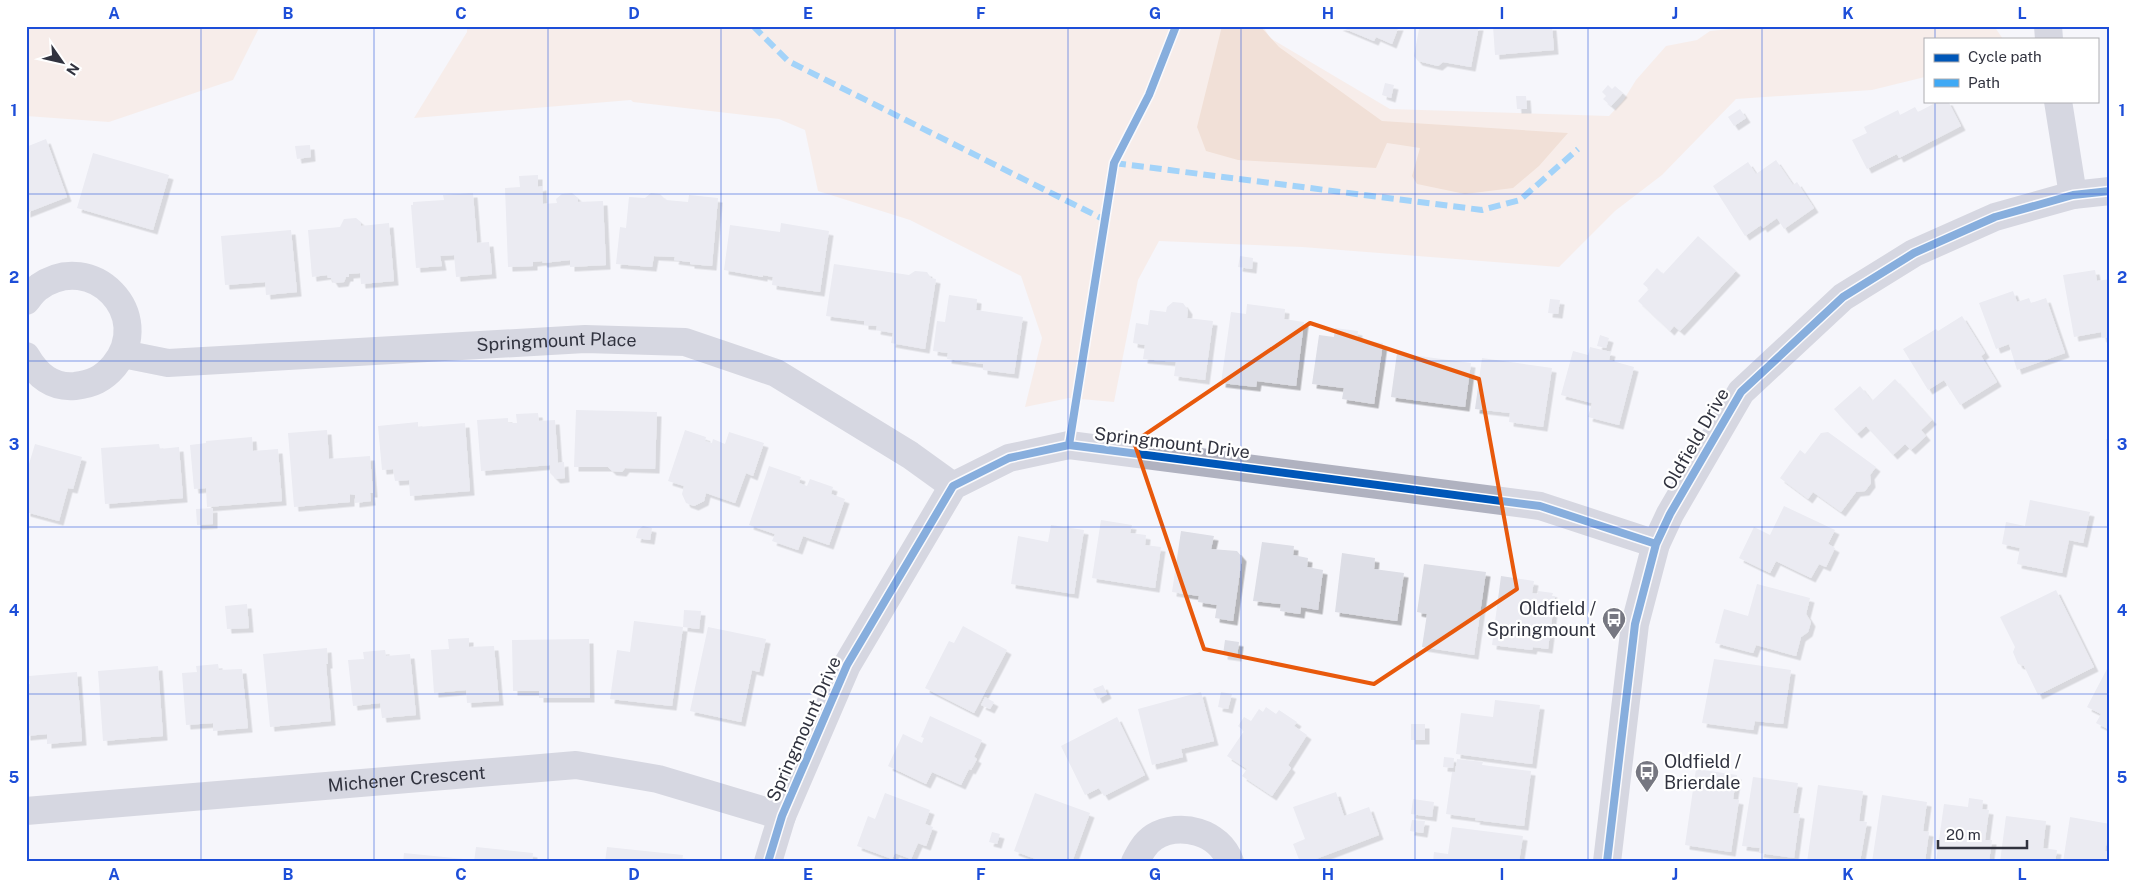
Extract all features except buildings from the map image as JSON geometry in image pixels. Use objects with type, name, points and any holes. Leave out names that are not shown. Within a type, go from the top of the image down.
[{"type":"street","points":[[2058,102],[2073,195]]},
{"type":"street","name":"Oldfield Drive","points":[[1607,862],[1635,624],[1656,544],[1670,514],[1741,392],[1843,296],[1914,253],[1995,217],[2073,195],[2110,191]]},
{"type":"street","points":[[26,301],[39,287],[56,278],[79,276],[98,281],[117,297],[127,320],[128,339],[123,354],[105,376],[88,385],[68,386],[50,382],[36,372],[26,356]]},
{"type":"street","name":"Springmount Place","points":[[123,354],[168,363],[585,339],[684,342],[776,373],[910,455],[953,486]]},
{"type":"street","name":"Springmount Drive","points":[[768,862],[782,816],[847,665],[953,486],[1009,458],[1069,445],[1540,506],[1656,544]]},
{"type":"street","name":"Michener Crescent","points":[[26,811],[576,765],[658,779],[782,816]]},
{"type":"street","points":[[1135,862],[1142,849],[1155,837],[1178,829],[1196,831],[1216,841],[1228,855],[1230,862]]},
{"type":"highlighted area","points":[[1310,323],[1479,379],[1517,589],[1374,684],[1204,649],[1134,442]]},
{"type":"shaded area","points":[[26,26],[260,26],[233,80],[109,122],[26,116]]},
{"type":"shaded area","points":[[467,26],[1263,26],[1270,38],[1390,109],[1609,116],[1623,101],[1636,80],[1666,46],[1697,40],[1710,31],[1759,26],[1994,26],[2002,38],[1924,38],[1924,77],[1872,90],[1736,99],[1662,175],[1615,211],[1559,267],[1302,247],[1159,241],[1138,280],[1114,402],[1069,398],[1025,407],[1042,338],[1021,276],[910,220],[818,191],[805,130],[779,119],[633,102],[631,100],[414,118],[467,32]]},
{"type":"shaded area","points":[[1222,26],[1260,26],[1279,47],[1382,121],[1568,133],[1539,166],[1513,188],[1465,194],[1417,184],[1412,176],[1420,148],[1387,143],[1376,168],[1238,160],[1206,151],[1197,127]]},
{"type":"marked path","points":[[753,26],[788,61],[1105,220]]},
{"type":"marked path","points":[[1114,163],[1482,210],[1520,200],[1578,149]]},
{"type":"cycle path","points":[[1069,445],[1114,163],[1149,95],[1176,26]]},
{"type":"cycle path","points":[[1607,862],[1635,624],[1656,544],[1670,514],[1741,392],[1843,297],[1914,253],[1995,217],[2073,195],[2110,191]]},
{"type":"cycle path","points":[[768,862],[782,816],[847,665],[953,486],[1009,458],[1069,445],[1540,506],[1656,544]]},
{"type":"place","name":"Oldfield / Springmount","points":[[1614,640]]},
{"type":"place","name":"Oldfield / Brierdale","points":[[1647,793]]}]
